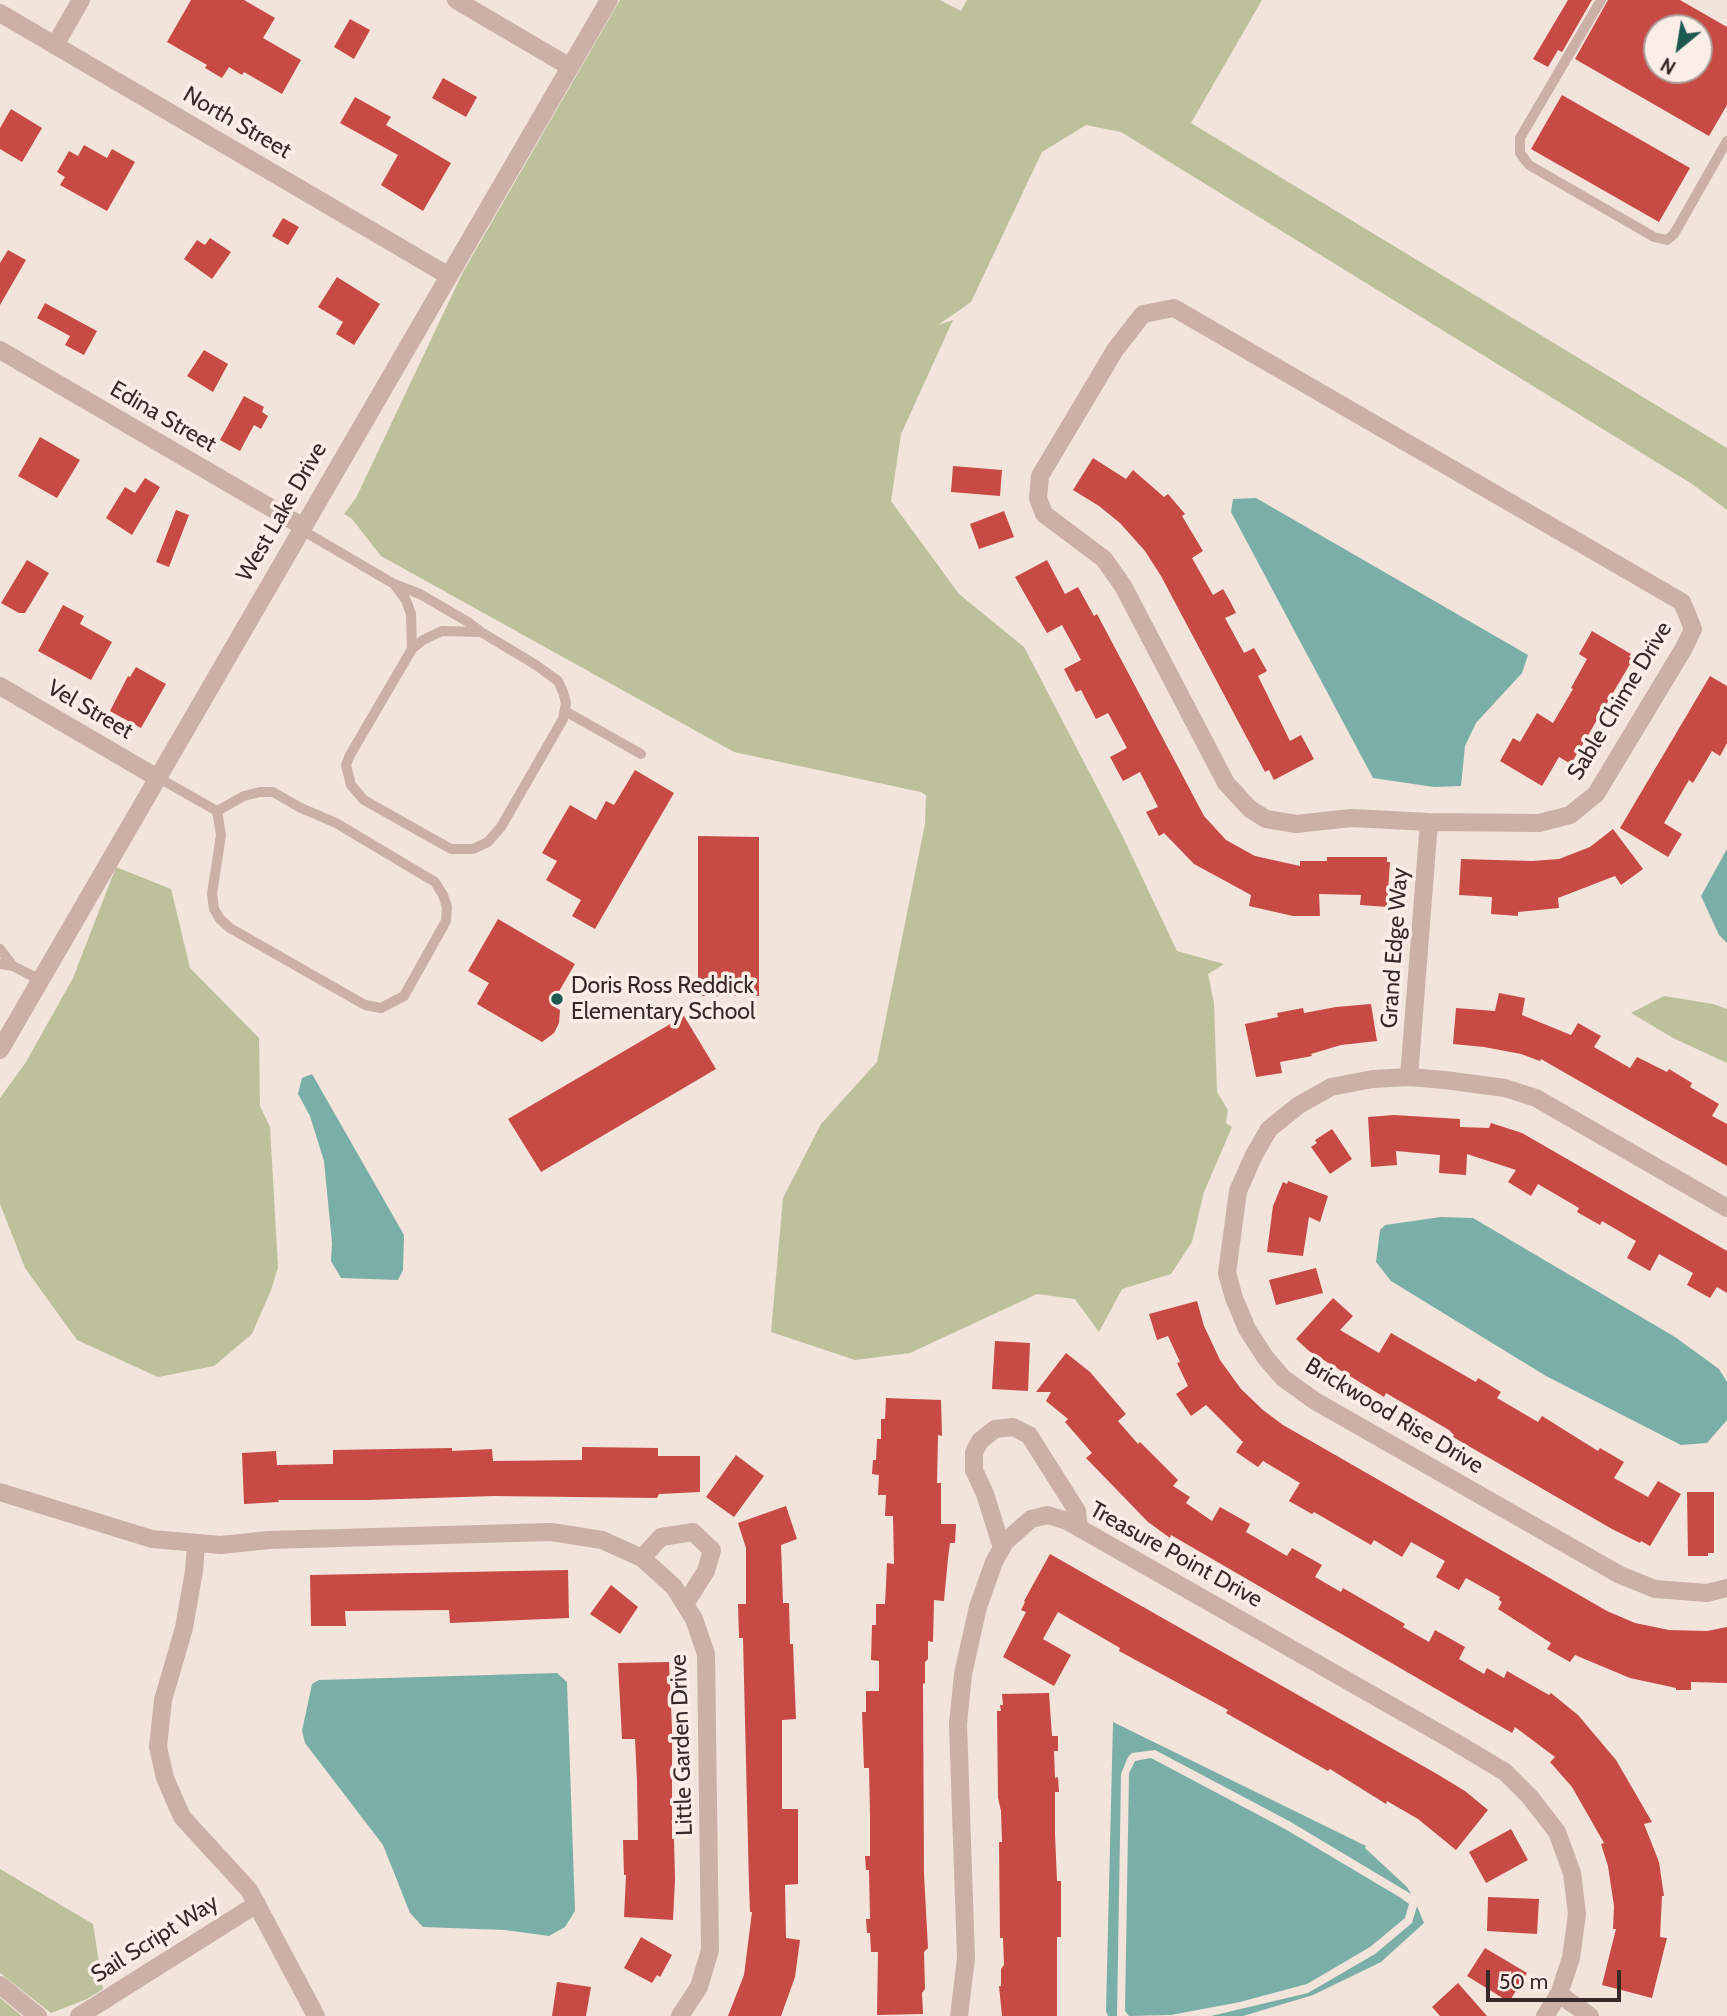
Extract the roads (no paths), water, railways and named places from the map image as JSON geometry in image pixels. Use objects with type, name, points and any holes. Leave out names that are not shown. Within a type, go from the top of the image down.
[{"type":"street","points":[[55,45],[82,0]]},
{"type":"street","points":[[456,0],[570,67]]},
{"type":"street","name":"West Lake Drive","points":[[0,1049],[609,0]]},
{"type":"street","name":"North Street","points":[[0,13],[449,276]]},
{"type":"street","name":"Sable Chime Drive","points":[[1174,308],[1682,602],[1693,629],[1595,794],[1570,815],[1539,823],[1429,822],[1351,818],[1296,824],[1266,819],[1250,809],[1226,783],[1123,586],[1104,559],[1044,514],[1038,498],[1040,476],[1115,350],[1143,314],[1174,308]]},
{"type":"street","name":"Edina Street","points":[[0,350],[301,528]]},
{"type":"street","name":"Vel Street","points":[[0,687],[156,777]]},
{"type":"street","name":"Grand Edge Way","points":[[1409,1077],[1429,822]]},
{"type":"street","name":"Brickwood Rise Drive","points":[[1727,1208],[1536,1098],[1505,1088],[1409,1077],[1373,1079],[1331,1087],[1299,1105],[1269,1129],[1238,1191],[1227,1273],[1247,1329],[1283,1378],[1315,1401],[1620,1575],[1655,1589],[1707,1593],[1727,1588]]},
{"type":"street","points":[[1002,1548],[985,1494],[974,1470],[974,1452],[980,1441],[996,1429],[1013,1427],[1029,1435],[1077,1511],[1079,1528]]},
{"type":"street","name":"Little Garden Drive","points":[[0,1492],[152,1539],[196,1544],[551,1532],[602,1541],[642,1558],[674,1587],[694,1619],[706,1654],[710,1950],[699,1987],[680,2016]]},
{"type":"street","name":"Treasure Point Drive","points":[[959,2016],[966,1958],[958,1724],[963,1674],[978,1607],[994,1562],[1005,1542],[1031,1520],[1048,1515],[1079,1528],[1455,1742],[1505,1772],[1522,1789],[1557,1832],[1572,1873],[1577,1914],[1571,1958],[1559,1994],[1545,2016]]},
{"type":"street","points":[[642,1558],[661,1537],[693,1532],[712,1550],[706,1571],[685,1604]]},
{"type":"street","points":[[196,1544],[184,1628],[163,1700],[158,1747],[165,1778],[182,1817],[230,1867],[257,1904],[316,2016]]},
{"type":"street","name":"Sail Script Way","points":[[79,2016],[257,1904]]},
{"type":"street","points":[[0,1985],[38,2016]]},
{"type":"street","points":[[1559,1994],[1590,2016]]},
{"type":"lane","points":[[1601,0],[1520,138],[1520,153],[1529,164],[1654,237],[1667,240],[1674,234],[1727,141]]},
{"type":"lane","points":[[301,528],[394,584],[420,594],[468,622],[558,681],[566,704],[563,719],[501,827],[488,842],[473,849],[451,849],[364,800],[351,785],[346,765],[412,649],[442,631],[481,632]]},
{"type":"lane","points":[[394,584],[406,600],[411,614],[412,649]]},
{"type":"lane","points":[[565,711],[641,754]]},
{"type":"lane","points":[[156,777],[217,811]]},
{"type":"lane","points":[[273,792],[300,808],[336,823],[435,882],[447,907],[446,921],[404,996],[381,1007],[365,1005],[230,928],[220,919],[214,909],[212,894],[220,835],[217,811],[244,796],[273,792]]},
{"type":"lane","points":[[0,949],[13,966]]},
{"type":"lane","points":[[0,964],[13,966],[40,980]]},
{"type":"water","points":[[1256,498],[1528,655],[1522,673],[1476,723],[1465,746],[1461,786],[1434,787],[1373,778],[1231,512],[1233,499]]},
{"type":"water","points":[[1727,849],[1727,943],[1719,935],[1701,896]]},
{"type":"water","points":[[312,1074],[404,1235],[403,1270],[398,1280],[341,1278],[331,1261],[332,1243],[324,1161],[310,1116],[298,1094],[302,1078]]},
{"type":"water","points":[[1441,1217],[1473,1218],[1675,1337],[1719,1369],[1727,1382],[1727,1420],[1707,1443],[1681,1445],[1546,1376],[1391,1281],[1376,1262],[1380,1230],[1385,1225]]},
{"type":"water","points":[[557,1673],[567,1682],[575,1911],[565,1927],[549,1936],[505,1930],[423,1927],[410,1913],[383,1845],[305,1743],[302,1731],[312,1684],[319,1680]]},
{"type":"water","points":[[1113,1722],[1366,1846],[1411,1894],[1289,1821],[1155,1750],[1132,1753],[1121,1774],[1117,2016],[1108,2016]]},
{"type":"water","points":[[1151,1758],[1285,1829],[1401,1898],[1409,1904],[1405,1918],[1370,1947],[1307,1984],[1240,2002],[1171,2015],[1129,2016],[1125,2011],[1129,1773],[1135,1761]]},
{"type":"water","points":[[1417,1906],[1424,1923],[1381,1962],[1313,1995],[1243,2016],[1211,2016],[1308,1993],[1375,1954],[1412,1923]]},
{"type":"place","name":"Doris Ross Reddick Elementary School","points":[[557,999]]}]
